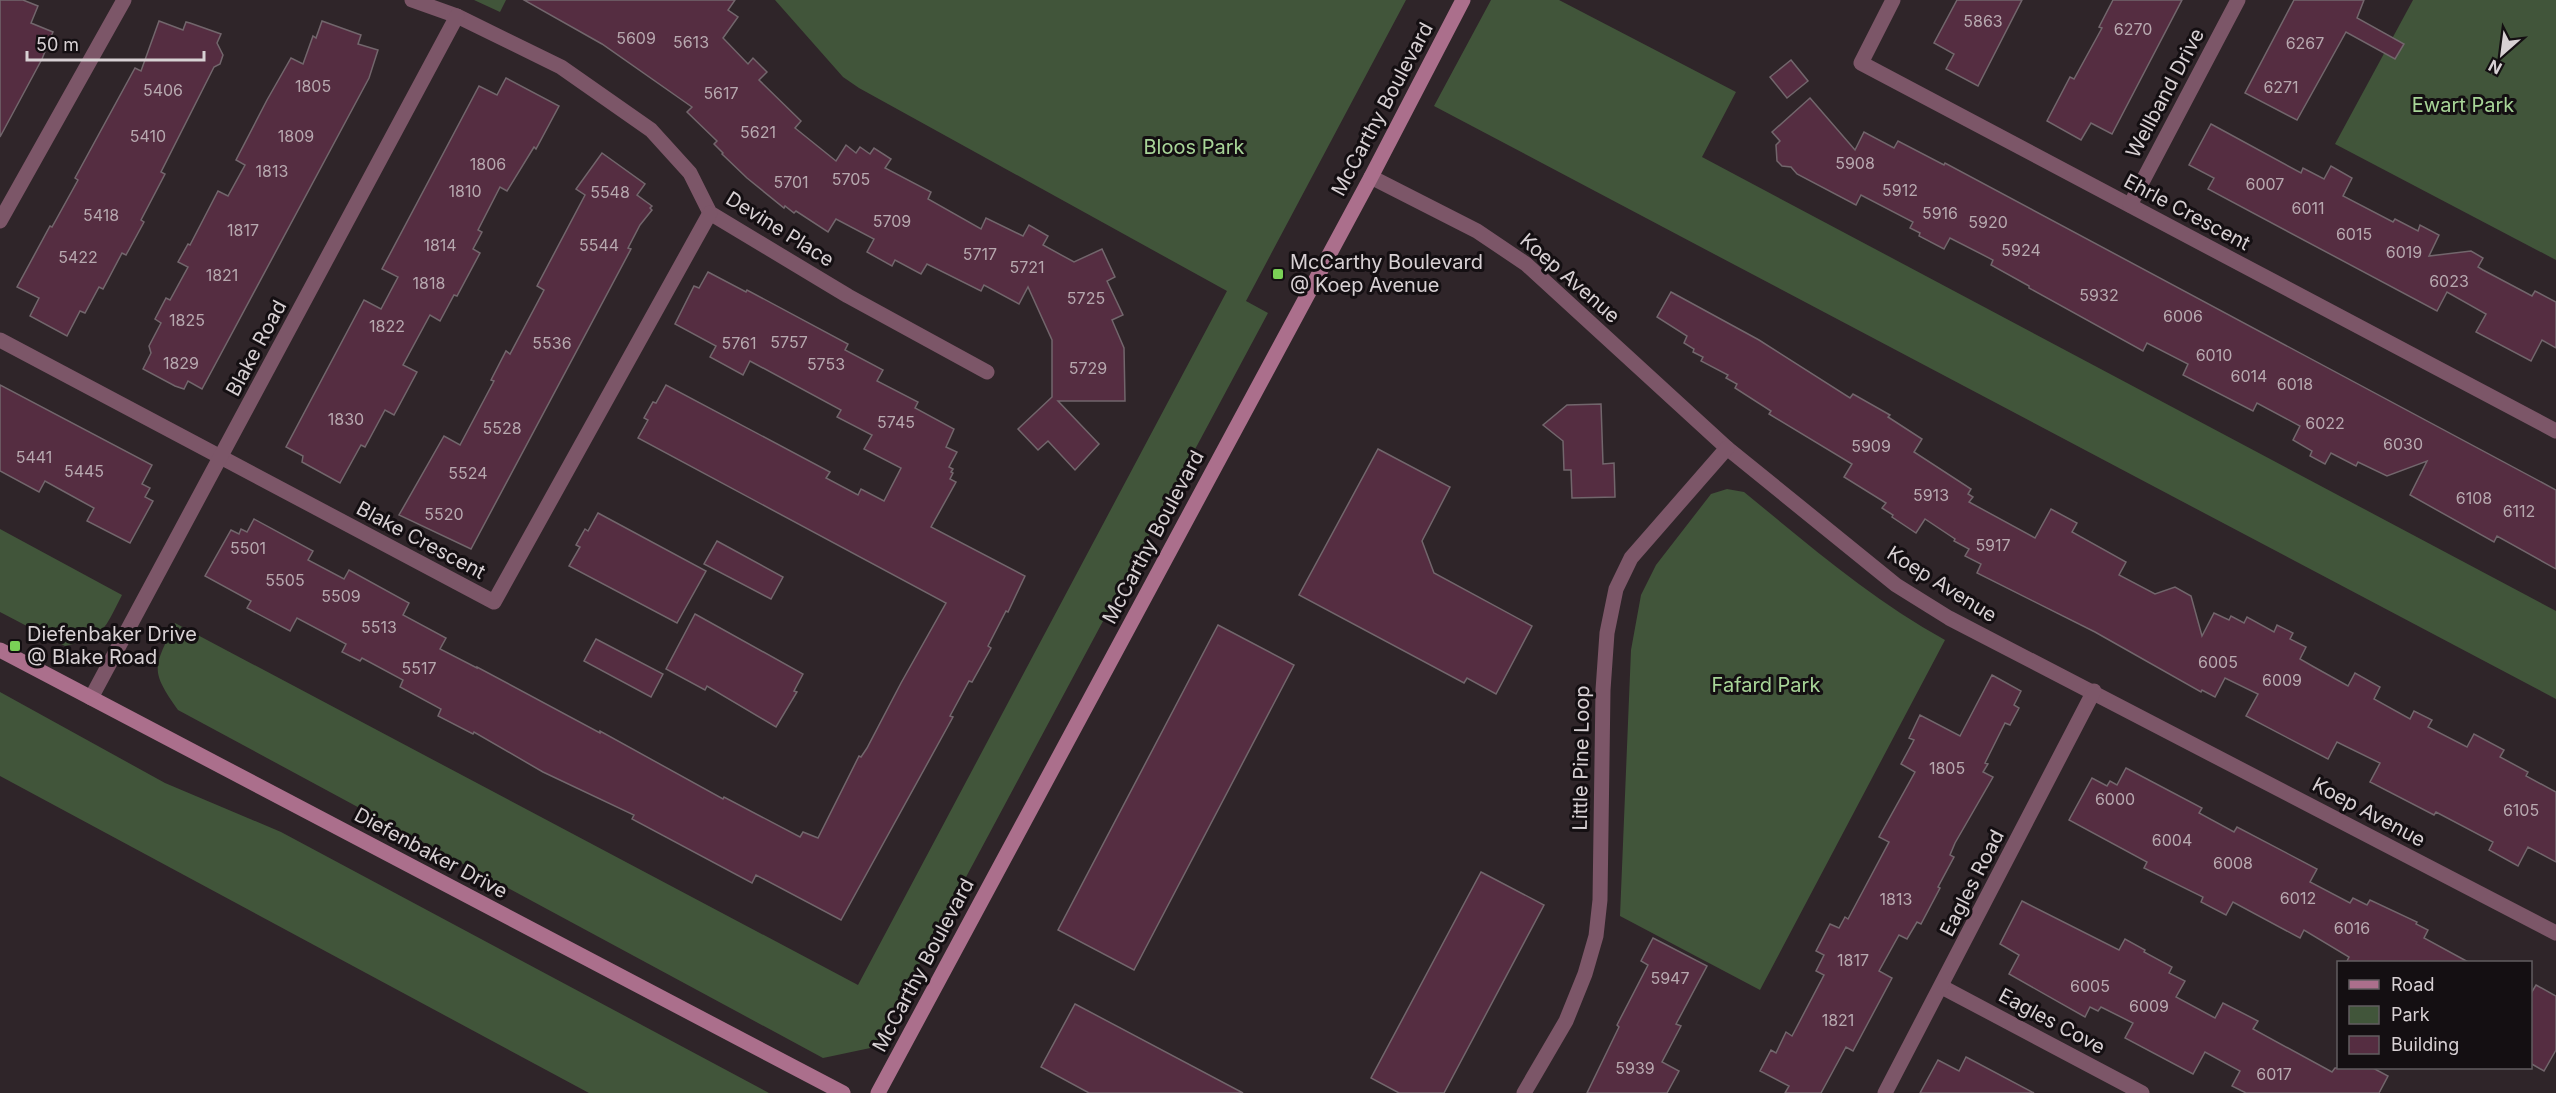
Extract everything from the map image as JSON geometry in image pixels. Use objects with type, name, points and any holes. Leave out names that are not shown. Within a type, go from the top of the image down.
[{"type":"main road","name":"McCarthy Boulevard","points":[[878,1093],[1371,177],[1463,0]]},
{"type":"main road","name":"Diefenbaker Drive","points":[[0,650],[843,1093]]},
{"type":"street","points":[[0,221],[124,0]]},
{"type":"street","name":"Devine Place","points":[[412,0],[457,16],[561,66],[651,130],[690,173],[710,213],[848,296],[987,372]]},
{"type":"street","name":"Ehrle Crescent","points":[[1893,0],[1861,63],[2556,431]]},
{"type":"street","name":"Wellband Drive","points":[[2130,205],[2238,0]]},
{"type":"street","name":"Blake Road","points":[[92,698],[457,16]]},
{"type":"street","name":"Koep Avenue","points":[[1371,177],[1477,231],[1526,264],[1727,448],[1896,585],[1949,618],[2556,933]]},
{"type":"street","name":"Blake Crescent","points":[[0,340],[494,602],[710,213]]},
{"type":"street","name":"Little Pine Loop","points":[[1524,1093],[1566,1021],[1585,974],[1596,936],[1600,900],[1603,690],[1607,633],[1616,589],[1632,558],[1727,448]]},
{"type":"street","name":"Eagles Road","points":[[1885,1093],[2094,692]]},
{"type":"street","name":"Eagles Cove","points":[[1942,987],[2142,1093]]},
{"type":"green space","points":[[474,0],[506,0],[500,12]]},
{"type":"green space","name":"Bloos Park","points":[[775,0],[1406,0],[1246,301],[1268,313],[875,1047],[823,1058],[178,710],[162,685],[158,667],[159,659],[175,623],[858,985],[1227,291],[859,88],[843,77]]},
{"type":"green space","points":[[1491,0],[1559,0],[1736,92],[1702,157],[2556,611],[2556,699],[1434,106]]},
{"type":"green space","name":"Ewart Park","points":[[2413,0],[2556,0],[2556,260],[2335,144]]},
{"type":"green space","name":"Fafard Park","points":[[1727,489],[1744,492],[1866,589],[1945,640],[1760,990],[1620,916],[1631,650],[1641,595],[1656,565],[1711,494]]},
{"type":"green space","points":[[0,529],[122,595],[102,630],[88,639],[65,646],[0,612]]},
{"type":"green space","points":[[0,692],[165,783],[281,832],[769,1093],[589,1093],[0,776]]},
{"type":"building","points":[[0,0],[23,0],[38,6],[31,23],[53,32],[42,59],[0,137]]},
{"type":"building","points":[[524,0],[735,0],[728,10],[738,17],[723,38],[748,64],[753,58],[767,72],[759,80],[801,121],[795,128],[836,161],[846,145],[856,153],[860,147],[870,154],[874,148],[891,159],[885,168],[931,192],[928,199],[981,229],[986,218],[1023,236],[1029,225],[1048,236],[1043,245],[1074,262],[1102,249],[1115,277],[1107,281],[1123,315],[1112,320],[1124,348],[1125,401],[1058,401],[1099,444],[1075,470],[1048,441],[1038,450],[1018,429],[1052,397],[1052,340],[1028,287],[1019,304],[984,285],[981,291],[927,264],[921,274],[895,260],[892,266],[867,252],[874,239],[836,219],[828,232],[796,211],[794,213],[785,206],[784,208],[722,154],[714,144],[717,141],[687,112],[692,107],[602,44]]},
{"type":"building","points":[[1957,0],[2022,0],[1978,86],[1946,69],[1954,54],[1934,43]]},
{"type":"building","points":[[2113,0],[2182,0],[2112,134],[2091,123],[2081,140],[2047,121],[2070,77],[2074,79],[2102,28],[2099,27]]},
{"type":"building","points":[[2294,0],[2364,0],[2357,18],[2404,44],[2395,59],[2346,32],[2297,120],[2245,93]]},
{"type":"building","points":[[159,21],[183,30],[186,22],[221,34],[217,43],[223,55],[220,64],[214,67],[161,172],[165,174],[141,220],[144,222],[126,255],[122,253],[103,289],[99,287],[85,313],[80,311],[67,336],[30,316],[39,298],[17,287],[78,180],[75,178],[135,68],[141,71]]},
{"type":"building","points":[[322,21],[361,35],[358,44],[378,50],[369,78],[202,389],[188,381],[184,389],[175,386],[143,369],[151,353],[149,346],[161,323],[155,319],[166,298],[170,300],[188,267],[178,262],[188,244],[190,245],[218,191],[228,196],[245,165],[236,160],[267,100],[291,58],[303,64],[313,36],[316,38]]},
{"type":"building","points":[[1791,60],[1808,81],[1787,98],[1770,77]]},
{"type":"building","points":[[506,78],[559,106],[536,149],[534,147],[507,191],[500,187],[478,230],[482,232],[473,249],[480,253],[457,296],[454,295],[440,321],[430,315],[403,365],[417,372],[394,415],[385,410],[365,447],[361,445],[340,483],[302,462],[303,456],[286,447],[364,300],[381,309],[398,277],[382,269],[479,86],[497,95]]},
{"type":"building","points":[[1810,98],[1855,150],[1864,132],[1894,148],[1898,141],[1944,165],[1945,163],[2556,490],[2556,569],[2497,536],[2494,542],[2410,495],[2427,461],[2387,476],[2358,462],[2356,466],[2331,453],[2325,464],[2310,456],[2312,451],[2293,440],[2300,426],[2257,403],[2253,411],[2183,375],[2188,364],[2147,343],[2143,351],[2029,288],[1991,265],[1993,260],[1950,238],[1944,249],[1919,236],[1920,233],[1910,228],[1913,222],[1861,195],[1856,205],[1797,174],[1791,167],[1782,166],[1777,161],[1776,145],[1780,141],[1772,132]]},
{"type":"building","points":[[2211,124],[2301,173],[2303,168],[2324,179],[2331,166],[2352,178],[2343,196],[2393,222],[2395,219],[2418,231],[2420,225],[2439,235],[2429,256],[2471,251],[2483,258],[2478,267],[2483,270],[2532,296],[2535,291],[2556,302],[2556,348],[2542,340],[2531,361],[2476,332],[2486,314],[2447,292],[2437,311],[2208,189],[2214,178],[2189,165]]},
{"type":"building","points":[[602,153],[645,184],[637,195],[652,206],[650,208],[652,210],[640,225],[628,248],[631,249],[471,549],[399,515],[444,436],[460,445],[494,381],[491,380],[506,351],[510,354],[544,290],[537,286],[585,195],[576,189]]},
{"type":"building","points":[[708,272],[746,292],[747,290],[848,344],[845,350],[883,370],[877,381],[918,402],[915,408],[954,429],[946,447],[957,452],[949,467],[953,469],[950,479],[956,482],[931,527],[1025,576],[988,646],[991,648],[972,682],[969,681],[950,716],[953,717],[841,920],[756,875],[752,883],[632,819],[634,815],[543,772],[474,732],[473,734],[438,716],[441,709],[400,687],[403,680],[362,658],[360,661],[342,652],[346,644],[297,618],[290,631],[247,608],[251,601],[205,576],[231,530],[239,534],[241,529],[247,532],[254,519],[313,551],[308,560],[344,579],[349,570],[409,603],[403,615],[446,638],[440,649],[600,733],[600,731],[723,799],[724,797],[800,837],[803,832],[818,838],[859,756],[861,757],[867,748],[946,603],[638,438],[648,420],[644,418],[666,385],[830,472],[826,478],[858,495],[861,489],[884,501],[901,468],[864,449],[872,435],[837,417],[841,410],[750,361],[743,375],[710,357],[716,346],[675,324],[694,286],[699,288]]},
{"type":"building","points":[[1671,292],[1759,340],[1850,398],[1853,394],[1890,415],[1888,417],[1922,439],[1914,452],[1971,489],[1968,494],[1973,497],[1969,502],[2035,538],[2051,509],[2077,523],[2072,532],[2126,562],[2119,575],[2155,594],[2175,587],[2191,596],[2202,636],[2214,613],[2229,620],[2231,616],[2244,623],[2247,617],[2274,632],[2277,625],[2293,633],[2290,639],[2306,647],[2300,659],[2348,686],[2355,673],[2380,687],[2374,699],[2410,719],[2414,711],[2432,720],[2428,727],[2467,747],[2474,734],[2504,750],[2500,757],[2528,772],[2526,776],[2556,792],[2556,862],[2528,847],[2518,866],[2489,850],[2493,842],[2436,812],[2434,815],[2370,782],[2380,763],[2337,742],[2328,759],[2246,716],[2258,694],[2225,678],[2215,697],[2202,690],[2201,692],[2095,632],[1977,573],[1981,564],[1965,556],[1969,549],[1954,541],[1955,539],[1925,519],[1916,533],[1892,517],[1893,515],[1882,508],[1886,503],[1844,477],[1852,464],[1769,414],[1771,411],[1735,388],[1737,384],[1726,378],[1728,375],[1701,361],[1703,357],[1693,352],[1694,349],[1684,343],[1687,336],[1657,317]]},
{"type":"building","points":[[0,385],[152,465],[142,484],[150,488],[145,497],[153,501],[130,543],[87,521],[94,508],[45,481],[39,492],[0,471]]},
{"type":"building","points":[[1601,404],[1603,464],[1614,463],[1615,497],[1572,498],[1571,470],[1564,470],[1563,441],[1543,425],[1567,405]]},
{"type":"building","points":[[1378,449],[1450,487],[1422,541],[1434,573],[1532,626],[1496,694],[1467,678],[1464,683],[1299,595]]},
{"type":"building","points":[[598,513],[706,571],[677,623],[569,566],[580,547],[576,545],[585,529],[588,531]]},
{"type":"building","points":[[717,541],[783,577],[771,599],[704,564]]},
{"type":"building","points":[[695,614],[803,674],[794,691],[797,692],[776,727],[707,686],[705,690],[666,669]]},
{"type":"building","points":[[1218,625],[1294,665],[1134,970],[1058,930]]},
{"type":"building","points":[[596,639],[663,674],[651,697],[584,661]]},
{"type":"building","points":[[1992,675],[2021,691],[2014,705],[2019,708],[2010,725],[2005,723],[1985,763],[1988,764],[1983,772],[1993,777],[1955,843],[1950,855],[1954,857],[1938,887],[1940,888],[1921,924],[1917,922],[1907,939],[1899,935],[1879,971],[1892,978],[1853,1051],[1846,1047],[1821,1093],[1785,1093],[1789,1086],[1760,1071],[1771,1050],[1776,1053],[1786,1032],[1792,1036],[1824,975],[1816,971],[1824,955],[1816,951],[1830,924],[1839,928],[1845,917],[1848,919],[1889,842],[1879,837],[1915,772],[1901,764],[1914,740],[1909,738],[1920,715],[1960,736]]},
{"type":"building","points":[[2126,768],[2202,808],[2199,813],[2234,832],[2237,827],[2317,869],[2310,882],[2350,903],[2353,898],[2367,905],[2370,900],[2417,922],[2416,924],[2428,930],[2424,938],[2466,961],[2347,961],[2349,957],[2304,930],[2300,938],[2233,902],[2226,915],[2201,902],[2203,897],[2144,868],[2147,862],[2069,820],[2092,778],[2107,786],[2110,781],[2117,785]]},
{"type":"building","points":[[1481,872],[1544,905],[1444,1093],[1399,1093],[1371,1078]]},
{"type":"building","points":[[2022,901],[2119,950],[2125,939],[2145,950],[2144,952],[2172,967],[2169,973],[2185,981],[2176,997],[2215,1018],[2223,1003],[2258,1021],[2253,1029],[2332,1072],[2335,1068],[2375,1069],[2388,1076],[2379,1093],[2246,1093],[2232,1086],[2240,1071],[2205,1052],[2193,1074],[2125,1038],[2133,1023],[2101,1007],[2098,1011],[2090,1007],[2085,1017],[2009,974],[2019,955],[2000,944]]},
{"type":"building","points":[[1653,938],[1707,966],[1676,1024],[1681,1026],[1662,1062],[1679,1071],[1667,1093],[1587,1093],[1619,1027],[1617,1025],[1648,965],[1641,961]]},
{"type":"building","points":[[2536,985],[2556,996],[2556,1050],[2544,1071],[2532,1064],[2532,992]]},
{"type":"building","points":[[1075,1004],[1243,1093],[1089,1093],[1041,1067]]},
{"type":"building","points":[[1966,1057],[2034,1093],[1920,1093],[1938,1060],[1959,1071]]},
{"type":"place","name":"McCarthy Boulevard @ Koep Avenue","points":[[1278,274]]},
{"type":"place","name":"Diefenbaker Drive @ Blake Road","points":[[15,646]]}]
